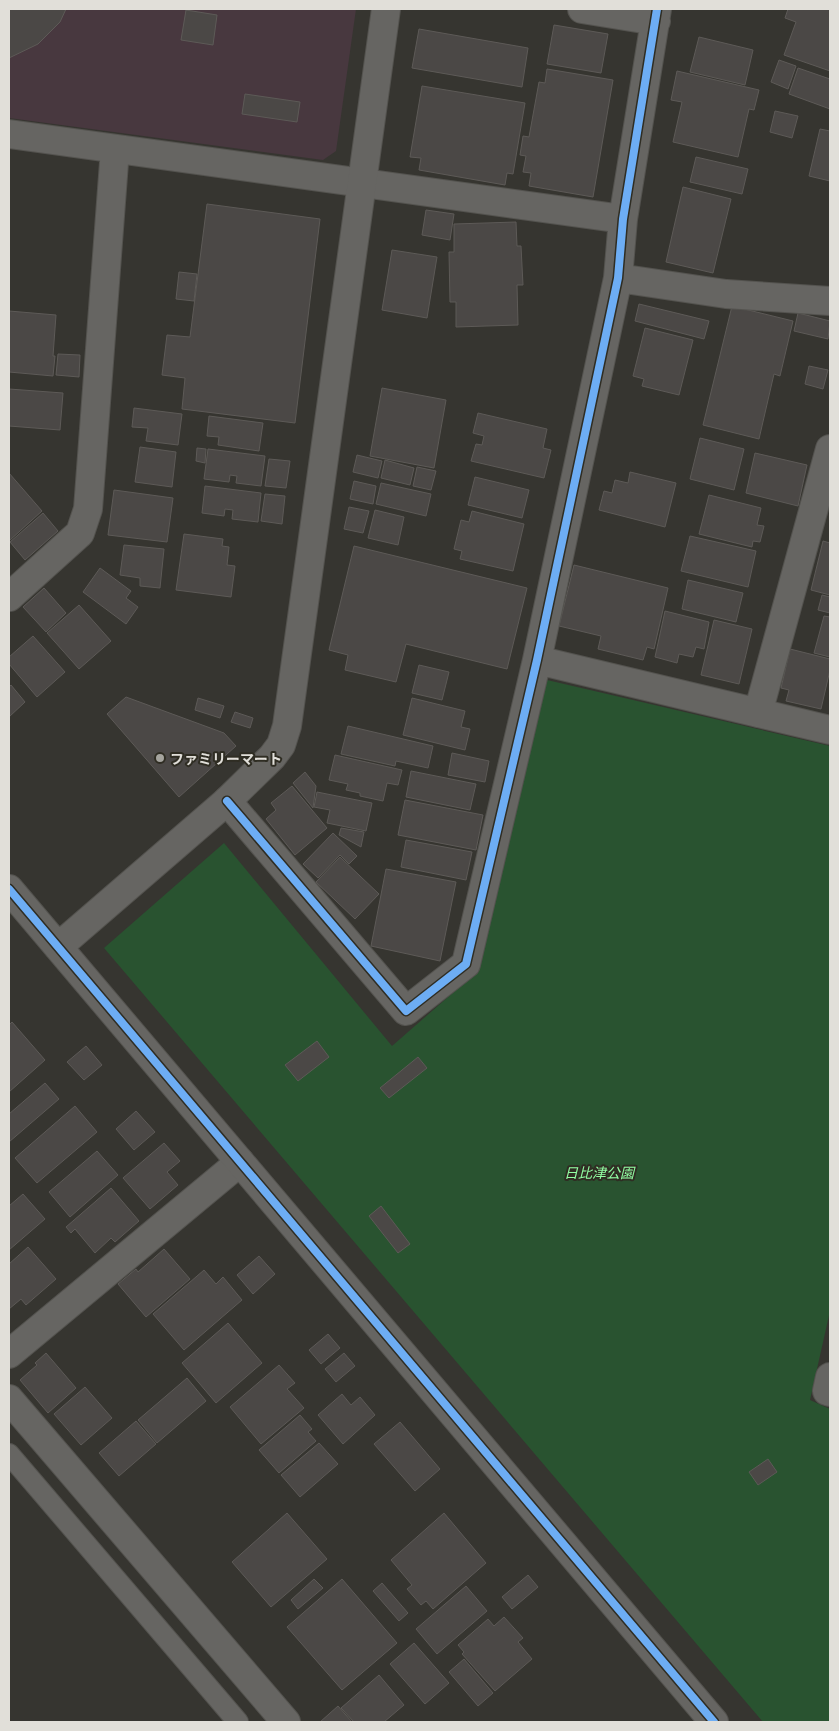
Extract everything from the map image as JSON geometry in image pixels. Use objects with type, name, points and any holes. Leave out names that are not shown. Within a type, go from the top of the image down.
[{"type":"street","points":[[58,947],[226,801],[281,746],[287,726],[386,9]]},
{"type":"street","points":[[226,801],[406,1011],[466,964],[537,660],[618,278],[623,219],[657,15],[582,9]]},
{"type":"street","points":[[9,134],[623,219]]},
{"type":"street","points":[[9,597],[80,532],[88,510],[116,149]]},
{"type":"street","points":[[618,278],[726,294],[830,301]]},
{"type":"street","points":[[758,713],[830,450]]},
{"type":"street","points":[[537,660],[830,730]]},
{"type":"street","points":[[9,890],[714,1722]]},
{"type":"street","points":[[9,1354],[240,1162]]},
{"type":"street","points":[[830,1377],[827,1391],[830,1392]]},
{"type":"street","points":[[9,1400],[286,1722]]},
{"type":"lane","points":[[9,1454],[238,1722]]},
{"type":"shaded area","points":[[9,9],[356,9],[336,151],[323,160],[9,118]]},
{"type":"green space","name":"日比津公園","points":[[547,680],[830,746],[830,1311],[810,1400],[830,1409],[830,1722],[763,1722],[104,948],[224,843],[392,1046],[479,970]]},
{"type":"building","points":[[9,9],[66,9],[60,22],[38,44],[9,58]]},
{"type":"building","points":[[788,9],[830,9],[830,71],[784,55],[796,22],[785,18]]},
{"type":"building","points":[[186,10],[217,15],[213,45],[181,40]]},
{"type":"building","points":[[554,25],[608,34],[601,73],[547,64]]},
{"type":"building","points":[[419,29],[528,48],[522,87],[412,68]]},
{"type":"building","points":[[699,37],[753,50],[745,85],[690,72]]},
{"type":"building","points":[[779,60],[796,66],[788,89],[771,82]]},
{"type":"building","points":[[798,68],[830,79],[830,109],[789,94]]},
{"type":"building","points":[[547,69],[613,80],[593,197],[529,186],[531,173],[523,172],[526,156],[520,155],[523,136],[529,137],[539,82],[545,83]]},
{"type":"building","points":[[677,71],[759,90],[754,110],[749,109],[738,157],[673,142],[682,102],[671,100]]},
{"type":"building","points":[[422,86],[525,103],[513,174],[507,173],[505,185],[419,170],[421,158],[410,157]]},
{"type":"building","points":[[245,94],[300,102],[297,122],[242,114]]},
{"type":"building","points":[[775,111],[798,116],[792,138],[770,132]]},
{"type":"building","points":[[820,129],[830,131],[830,181],[809,176]]},
{"type":"building","points":[[696,157],[748,169],[742,194],[690,182]]},
{"type":"building","points":[[683,187],[731,199],[713,273],[666,262]]},
{"type":"building","points":[[207,204],[320,219],[295,423],[182,409],[185,378],[162,375],[167,335],[190,337]]},
{"type":"building","points":[[426,210],[454,214],[450,240],[422,235]]},
{"type":"building","points":[[516,222],[517,246],[521,246],[523,285],[517,285],[518,325],[456,327],[456,302],[450,302],[449,252],[454,252],[454,224]]},
{"type":"building","points":[[392,250],[437,257],[427,318],[382,310]]},
{"type":"building","points":[[179,272],[197,274],[194,301],[176,299]]},
{"type":"building","points":[[639,304],[709,321],[704,339],[635,321]]},
{"type":"building","points":[[732,306],[793,321],[780,376],[774,374],[759,439],[703,425]]},
{"type":"building","points":[[9,311],[56,315],[53,376],[9,372]]},
{"type":"building","points":[[798,313],[830,321],[828,339],[794,331]]},
{"type":"building","points":[[645,328],[693,340],[679,395],[642,386],[644,379],[633,376]]},
{"type":"building","points":[[58,354],[80,355],[79,377],[56,375]]},
{"type":"building","points":[[809,366],[828,370],[823,389],[805,384]]},
{"type":"building","points":[[382,388],[446,400],[434,468],[370,456]]},
{"type":"building","points":[[9,389],[63,393],[60,430],[9,426]]},
{"type":"building","points":[[134,408],[182,414],[178,445],[146,441],[148,428],[132,427]]},
{"type":"building","points":[[478,413],[547,429],[543,448],[551,450],[544,478],[471,461],[476,444],[482,445],[484,436],[473,433]]},
{"type":"building","points":[[209,416],[263,423],[259,451],[218,445],[219,437],[207,436]]},
{"type":"building","points":[[700,438],[744,449],[734,490],[690,479]]},
{"type":"building","points":[[140,447],[176,452],[172,487],[135,482]]},
{"type":"building","points":[[197,448],[206,449],[205,463],[196,461]]},
{"type":"building","points":[[208,449],[265,456],[261,486],[236,483],[237,476],[230,475],[229,482],[204,479]]},
{"type":"building","points":[[755,453],[807,465],[798,506],[746,493]]},
{"type":"building","points":[[357,455],[382,461],[378,478],[353,472]]},
{"type":"building","points":[[269,459],[290,461],[286,488],[265,486]]},
{"type":"building","points":[[385,460],[414,468],[410,485],[381,478]]},
{"type":"building","points":[[417,467],[436,471],[431,490],[413,486]]},
{"type":"building","points":[[630,472],[676,483],[665,527],[599,510],[604,491],[612,493],[615,480],[628,483]]},
{"type":"building","points":[[9,473],[42,511],[9,541]]},
{"type":"building","points":[[475,477],[529,490],[522,518],[468,505]]},
{"type":"building","points":[[354,481],[376,486],[373,504],[350,499]]},
{"type":"building","points":[[381,483],[431,494],[426,516],[376,504]]},
{"type":"building","points":[[205,486],[261,493],[258,522],[232,519],[233,510],[225,509],[224,516],[202,513]]},
{"type":"building","points":[[114,490],[173,498],[167,542],[108,535]]},
{"type":"building","points":[[265,494],[285,496],[282,524],[261,521]]},
{"type":"building","points":[[709,495],[761,508],[757,525],[764,526],[760,542],[753,541],[752,547],[699,534]]},
{"type":"building","points":[[349,507],[369,511],[363,533],[344,529]]},
{"type":"building","points":[[375,510],[404,517],[398,545],[368,538]]},
{"type":"building","points":[[472,511],[524,524],[513,571],[460,559],[462,551],[454,549],[461,520],[469,522]]},
{"type":"building","points":[[43,513],[58,531],[25,560],[10,542]]},
{"type":"building","points":[[184,534],[223,539],[222,546],[229,547],[227,565],[235,566],[231,597],[176,590]]},
{"type":"building","points":[[690,536],[756,551],[748,587],[681,571]]},
{"type":"building","points":[[823,541],[830,543],[830,595],[811,590]]},
{"type":"building","points":[[124,545],[164,549],[160,588],[140,586],[140,578],[120,575]]},
{"type":"building","points":[[354,546],[527,588],[507,669],[406,644],[396,682],[345,670],[348,655],[329,650]]},
{"type":"building","points":[[574,565],[668,588],[654,649],[647,647],[643,660],[598,649],[601,636],[559,626]]},
{"type":"building","points":[[100,568],[131,591],[126,598],[138,607],[126,624],[83,592]]},
{"type":"building","points":[[688,580],[743,593],[736,622],[682,609]]},
{"type":"building","points":[[44,588],[66,613],[46,632],[23,607]]},
{"type":"building","points":[[822,595],[830,597],[830,613],[818,610]]},
{"type":"building","points":[[79,605],[111,641],[79,669],[47,633]]},
{"type":"building","points":[[665,611],[709,622],[704,649],[696,647],[693,657],[679,654],[677,663],[655,657]]},
{"type":"building","points":[[824,616],[830,617],[830,657],[814,653]]},
{"type":"building","points":[[714,620],[752,629],[739,684],[701,675]]},
{"type":"building","points":[[33,636],[65,672],[37,697],[9,664],[9,657]]},
{"type":"building","points":[[790,649],[830,659],[830,670],[821,709],[786,701],[789,690],[781,688]]},
{"type":"building","points":[[419,665],[449,672],[442,700],[412,693]]},
{"type":"building","points":[[11,685],[25,702],[9,717],[9,687]]},
{"type":"building","points":[[126,697],[224,733],[236,746],[179,797],[107,714]]},
{"type":"building","points":[[198,698],[224,706],[220,718],[195,710]]},
{"type":"building","points":[[412,698],[465,711],[461,727],[470,729],[465,750],[403,735]]},
{"type":"building","points":[[235,712],[253,718],[250,728],[231,722]]},
{"type":"building","points":[[348,726],[433,746],[428,768],[396,761],[395,766],[341,754]]},
{"type":"building","points":[[452,753],[489,761],[485,782],[448,775]]},
{"type":"building","points":[[335,755],[402,770],[398,785],[387,783],[383,801],[360,796],[360,793],[346,790],[348,784],[329,780]]},
{"type":"building","points":[[411,771],[476,784],[470,810],[406,797]]},
{"type":"building","points":[[305,772],[316,786],[313,808],[293,783]]},
{"type":"building","points":[[292,786],[327,828],[295,855],[266,819],[276,810],[271,803]]},
{"type":"building","points":[[317,792],[372,803],[366,831],[327,823],[330,810],[314,807]]},
{"type":"building","points":[[405,800],[483,815],[476,850],[398,835]]},
{"type":"building","points":[[341,828],[364,832],[361,847],[339,835]]},
{"type":"building","points":[[333,833],[357,856],[349,864],[340,855],[318,878],[303,864]]},
{"type":"building","points":[[406,840],[472,852],[466,880],[401,867]]},
{"type":"building","points":[[340,857],[379,894],[355,919],[316,882]]},
{"type":"building","points":[[386,869],[456,882],[440,961],[371,946]]},
{"type":"building","points":[[12,1022],[45,1060],[9,1092],[9,1025]]},
{"type":"building","points":[[317,1041],[329,1057],[298,1081],[285,1065]]},
{"type":"building","points":[[86,1046],[102,1065],[84,1080],[67,1062]]},
{"type":"building","points":[[418,1057],[427,1068],[389,1098],[380,1088]]},
{"type":"building","points":[[45,1083],[59,1099],[9,1142],[9,1114]]},
{"type":"building","points":[[75,1106],[97,1132],[37,1183],[15,1158]]},
{"type":"building","points":[[136,1111],[155,1132],[134,1150],[116,1129]]},
{"type":"building","points":[[164,1143],[180,1161],[167,1172],[178,1185],[150,1209],[123,1178]]},
{"type":"building","points":[[97,1151],[118,1175],[70,1217],[49,1192]]},
{"type":"building","points":[[111,1188],[139,1221],[115,1242],[111,1238],[95,1253],[75,1229],[71,1233],[66,1227]]},
{"type":"building","points":[[23,1194],[45,1219],[9,1250],[9,1206]]},
{"type":"building","points":[[381,1206],[410,1244],[398,1253],[369,1216]]},
{"type":"building","points":[[28,1247],[56,1279],[26,1305],[21,1299],[9,1309],[9,1264]]},
{"type":"building","points":[[164,1249],[190,1279],[146,1317],[118,1284],[136,1269],[138,1272]]},
{"type":"building","points":[[259,1256],[275,1274],[253,1294],[237,1275]]},
{"type":"building","points":[[204,1270],[216,1284],[223,1277],[242,1300],[184,1350],[153,1314]]},
{"type":"building","points":[[228,1323],[262,1363],[216,1403],[182,1363]]},
{"type":"building","points":[[328,1334],[340,1348],[321,1364],[309,1350]]},
{"type":"building","points":[[46,1353],[76,1388],[48,1413],[20,1380],[37,1365],[35,1363]]},
{"type":"building","points":[[344,1353],[355,1366],[336,1382],[325,1369]]},
{"type":"building","points":[[279,1365],[295,1383],[287,1389],[304,1408],[261,1444],[230,1407]]},
{"type":"building","points":[[187,1378],[206,1401],[157,1443],[138,1420]]},
{"type":"building","points":[[85,1387],[112,1418],[81,1445],[54,1414]]},
{"type":"building","points":[[342,1394],[351,1405],[360,1397],[375,1415],[343,1444],[318,1415]]},
{"type":"building","points":[[300,1415],[312,1429],[308,1432],[316,1441],[279,1473],[259,1450]]},
{"type":"building","points":[[136,1421],[156,1444],[119,1476],[99,1453]]},
{"type":"building","points":[[400,1422],[440,1469],[415,1491],[374,1444]]},
{"type":"building","points":[[319,1443],[338,1464],[300,1497],[281,1475]]},
{"type":"building","points":[[768,1459],[777,1472],[758,1485],[749,1472]]},
{"type":"building","points":[[287,1513],[327,1559],[271,1607],[232,1562]]},
{"type":"building","points":[[444,1513],[486,1563],[433,1609],[426,1601],[421,1605],[407,1589],[412,1585],[391,1560]]},
{"type":"building","points":[[528,1575],[538,1587],[512,1609],[502,1597]]},
{"type":"building","points":[[314,1579],[323,1588],[298,1609],[291,1600]]},
{"type":"building","points":[[342,1579],[397,1643],[342,1690],[287,1627]]},
{"type":"building","points":[[382,1583],[408,1613],[399,1621],[373,1591]]},
{"type":"building","points":[[466,1586],[487,1611],[437,1654],[416,1629]]},
{"type":"building","points":[[504,1617],[523,1638],[518,1642],[532,1659],[495,1691],[462,1654],[464,1652],[458,1645],[488,1619],[494,1626]]},
{"type":"building","points":[[414,1643],[449,1683],[425,1704],[390,1664]]},
{"type":"building","points":[[464,1659],[493,1693],[478,1706],[449,1672]]},
{"type":"building","points":[[379,1675],[404,1705],[384,1722],[354,1722],[341,1708]]},
{"type":"building","points":[[338,1706],[352,1722],[320,1722]]},
{"type":"cycle path","points":[[227,801],[406,1011],[466,964],[537,660],[618,278],[623,219],[657,9]]},
{"type":"cycle path","points":[[9,889],[714,1722]]},
{"type":"place","name":"ファミリーマート","points":[[160,758]]}]
